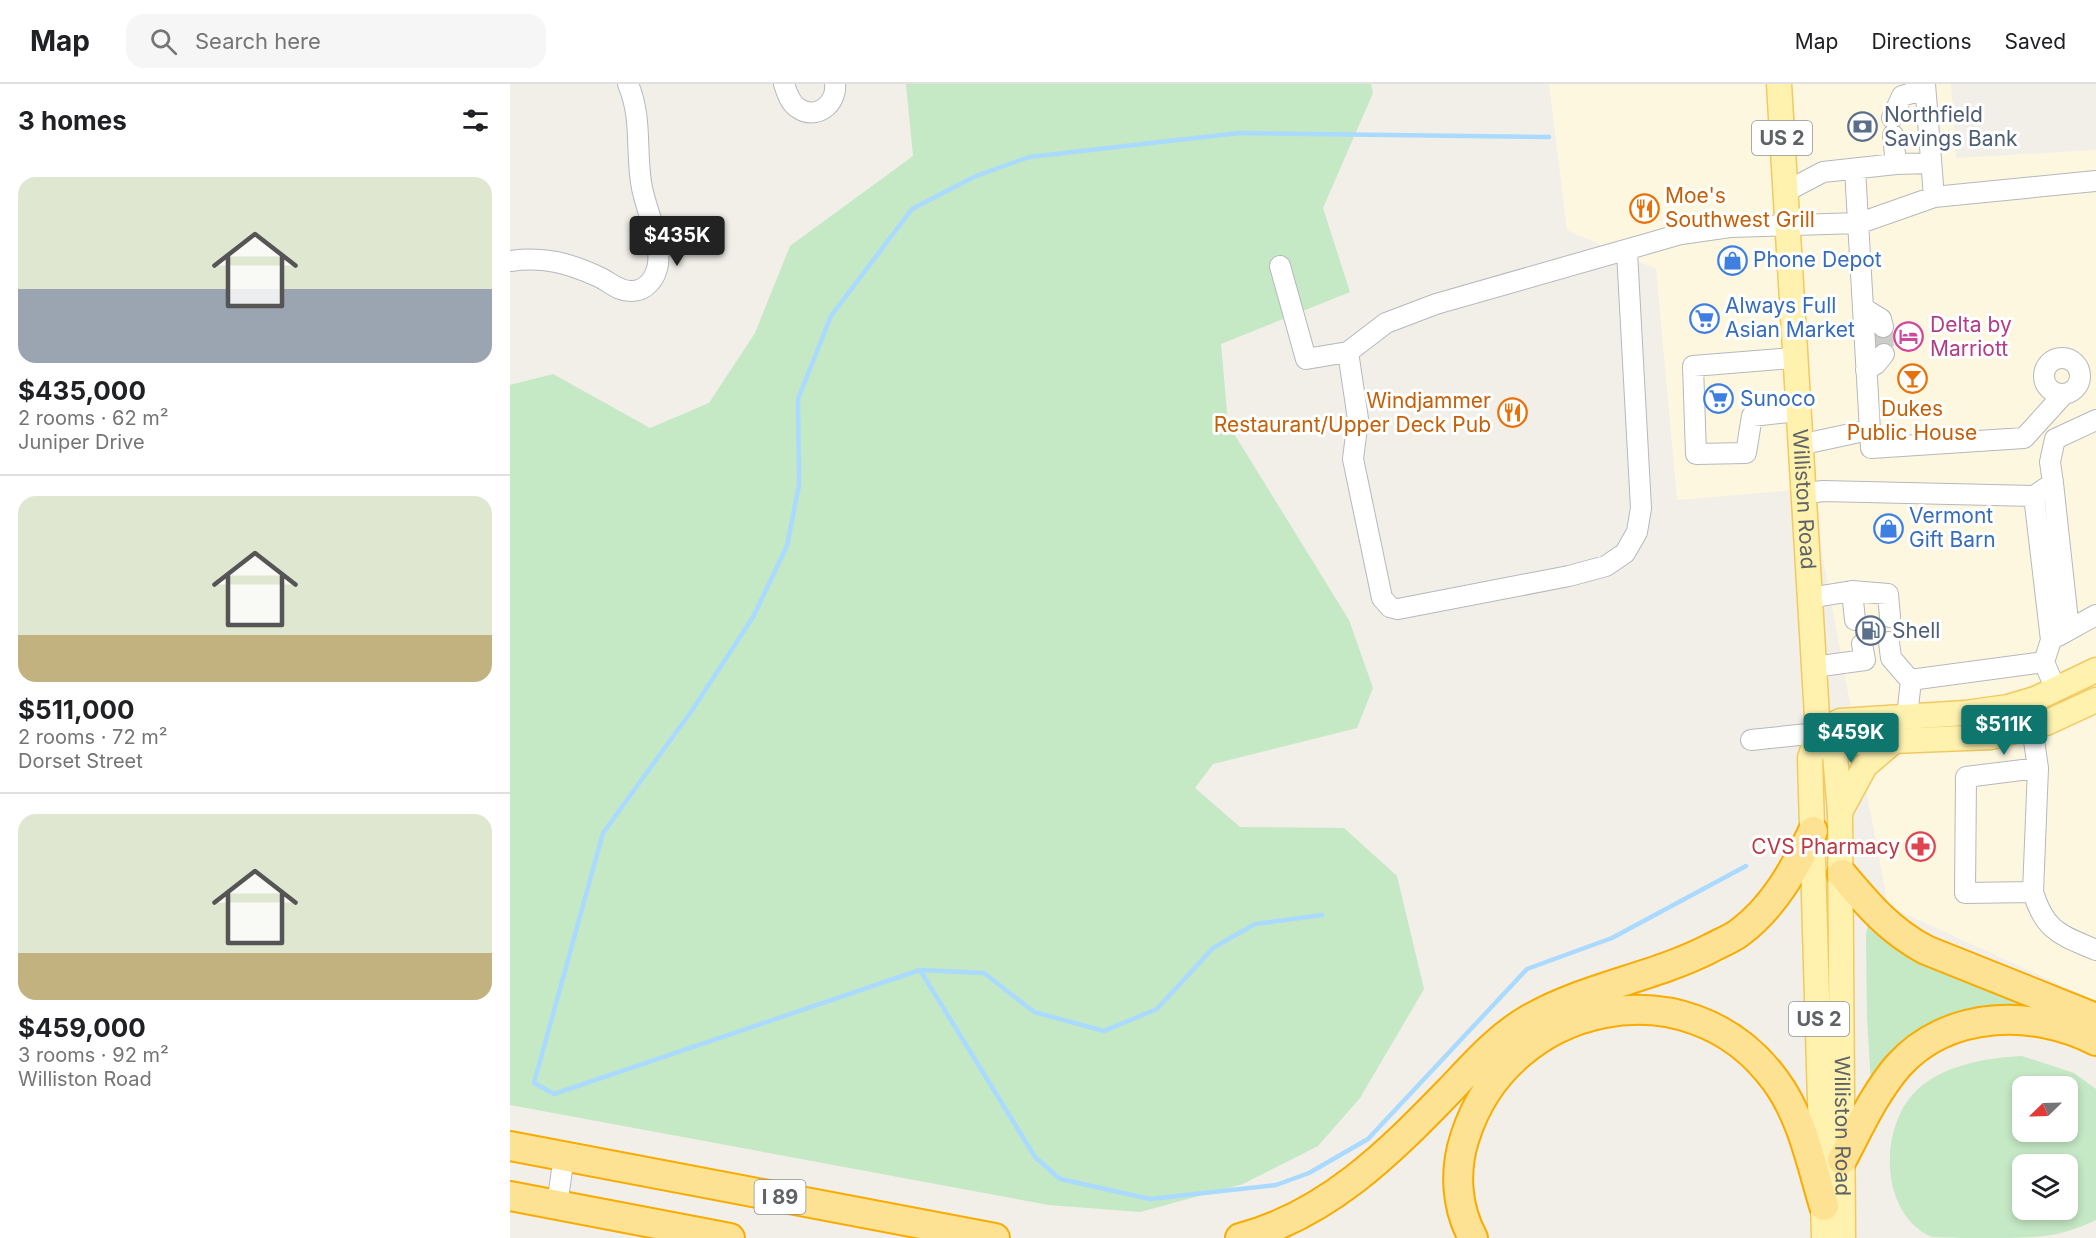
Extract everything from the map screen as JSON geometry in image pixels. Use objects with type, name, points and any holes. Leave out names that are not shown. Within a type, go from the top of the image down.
[{"type":"highway","points":[[1240,1238],[1300,1215],[1347,1186],[1403,1138],[1494,1045],[1523,1022],[1579,998],[1695,956],[1738,934],[1769,906],[1797,864],[1813,831]]},
{"type":"highway","points":[[1842,874],[1886,924],[1904,938],[1926,950],[2096,1018]]},
{"type":"highway","points":[[1473,1238],[1462,1212],[1459,1169],[1468,1128],[1493,1080],[1521,1050],[1548,1032],[1588,1015],[1639,1009],[1686,1016],[1723,1033],[1759,1060],[1776,1080],[1797,1120],[1824,1206]]},
{"type":"highway","points":[[1842,1160],[1875,1097],[1899,1066],[1942,1035],[1977,1023],[2009,1018],[2058,1024],[2096,1041]]},
{"type":"highway","name":"I 89","points":[[510,1146],[995,1238]]},
{"type":"highway","points":[[510,1196],[730,1238]]},
{"type":"highway","points":[[631,1219],[701,1238]]},
{"type":"main road","name":"Williston Road","points":[[1779,84],[1793,358],[1818,733],[1810,758],[1824,1238]]},
{"type":"main road","points":[[1818,733],[1840,721],[1996,709],[2035,699],[2096,670]]},
{"type":"main road","points":[[2056,690],[2067,714]]},
{"type":"main road","points":[[1818,733],[1843,743],[1969,739],[2032,727],[2096,700]]},
{"type":"main road","name":"Williston Road","points":[[1818,733],[1835,755],[1840,812],[1843,1238]]},
{"type":"main road","points":[[1840,812],[1864,766],[1893,742]]},
{"type":"street","points":[[510,261],[541,259],[562,262],[624,291],[636,291],[651,282],[657,270],[658,253],[641,186],[638,116],[628,84]]},
{"type":"street","points":[[783,84],[795,106],[808,112],[818,112],[830,104],[835,95],[835,84]]},
{"type":"street","points":[[1896,164],[1892,126],[1902,96],[1925,87],[1934,196]]},
{"type":"street","points":[[1785,192],[1823,172],[1896,164],[1930,163]]},
{"type":"street","points":[[1855,169],[1860,223],[1871,448],[2024,438],[2064,394]]},
{"type":"street","points":[[1280,266],[1306,359],[1347,352],[1386,323],[1436,304],[1503,283],[1627,252],[1681,234],[1730,227],[1860,223],[1934,196],[2096,181]]},
{"type":"street","points":[[1347,352],[1358,419],[1353,459],[1382,598],[1390,607],[1398,609],[1606,566],[1625,553],[1637,532],[1641,508],[1627,252]]},
{"type":"street","points":[[1863,308],[1881,319],[1883,327]]},
{"type":"street","points":[[1866,370],[1876,364],[1884,354]]},
{"type":"street","points":[[1793,358],[1693,366],[1695,454],[1746,453],[1752,416],[1797,411]]},
{"type":"street","points":[[2069,630],[2050,462],[2055,439],[2096,420]]},
{"type":"street","points":[[1799,445],[1869,430]]},
{"type":"street","points":[[1802,494],[1823,491],[2034,496],[2053,483]]},
{"type":"street","points":[[2034,496],[2051,640],[2044,662],[2056,690]]},
{"type":"street","points":[[1852,591],[1855,620]]},
{"type":"street","points":[[1809,598],[1852,591],[1888,594],[1890,617]]},
{"type":"street","points":[[2051,640],[2096,615]]},
{"type":"street","points":[[1814,668],[1864,652],[1890,650],[1911,680],[1907,717]]},
{"type":"street","points":[[1911,680],[2044,662]]},
{"type":"street","points":[[2032,727],[2038,768],[2032,892],[2044,918],[2054,932],[2096,950]]},
{"type":"street","points":[[1751,740],[1818,733]]},
{"type":"street","points":[[2032,892],[1965,893],[1966,777],[2038,768]]},
{"type":"street","points":[[557,1205],[564,1156]]},
{"type":"shaded area","points":[[1549,84],[1951,84],[1956,158],[2096,150],[2096,1001],[1888,906],[1822,553],[1817,488],[1677,500],[1656,269],[1567,230]]},
{"type":"green space","points":[[906,84],[1371,84],[1373,93],[1323,208],[1350,292],[1221,344],[1228,424],[1349,620],[1373,688],[1357,728],[1213,764],[1195,788],[1240,827],[1344,828],[1397,876],[1424,989],[1360,1098],[1318,1146],[1243,1184],[1140,1212],[1049,1205],[510,1105],[510,385],[553,374],[650,428],[709,403],[755,333],[790,246],[913,156]]},
{"type":"green space","points":[[1869,921],[2071,1016],[1995,1011],[1871,1084],[1867,1017],[1866,934]]},
{"type":"green space","points":[[2022,1056],[2074,1073],[2096,1089],[2096,1220],[2058,1234],[2035,1237],[1932,1237],[1915,1226],[1902,1210],[1894,1192],[1890,1171],[1890,1150],[1894,1129],[1902,1110],[1913,1094],[1936,1076],[1978,1061]]},
{"type":"waterway","points":[[1322,915],[1255,924],[1213,948],[1157,1009],[1104,1031],[1034,1012],[984,973],[920,970],[554,1094],[534,1083],[603,833],[693,709],[753,617],[787,546],[799,485],[798,399],[831,316],[912,209],[976,176],[1029,157],[1239,133],[1549,137]]},
{"type":"waterway","points":[[920,970],[1035,1157],[1060,1179],[1150,1199],[1276,1185],[1309,1173],[1368,1139],[1527,969],[1612,938],[1746,866]]},
{"type":"tunnel","points":[[1883,327],[1884,354]]},
{"type":"place","name":"Northfield Savings Bank","points":[[1863,127]]},
{"type":"place","name":"Moe's Southwest Grill","points":[[1644,208]]},
{"type":"place","name":"Phone Depot","points":[[1732,260]]},
{"type":"place","name":"Always Full Asian Market","points":[[1704,318]]},
{"type":"place","name":"Delta by Marriott","points":[[1909,337]]},
{"type":"place","name":"Dukes Public House","points":[[1912,378]]},
{"type":"place","name":"Sunoco","points":[[1719,399]]},
{"type":"place","name":"Windjammer Restaurant/Upper Deck Pub","points":[[1512,413]]},
{"type":"place","name":"Vermont Gift Barn","points":[[1888,528]]},
{"type":"place","name":"Shell","points":[[1871,631]]},
{"type":"place","name":"CVS Pharmacy","points":[[1921,847]]}]
